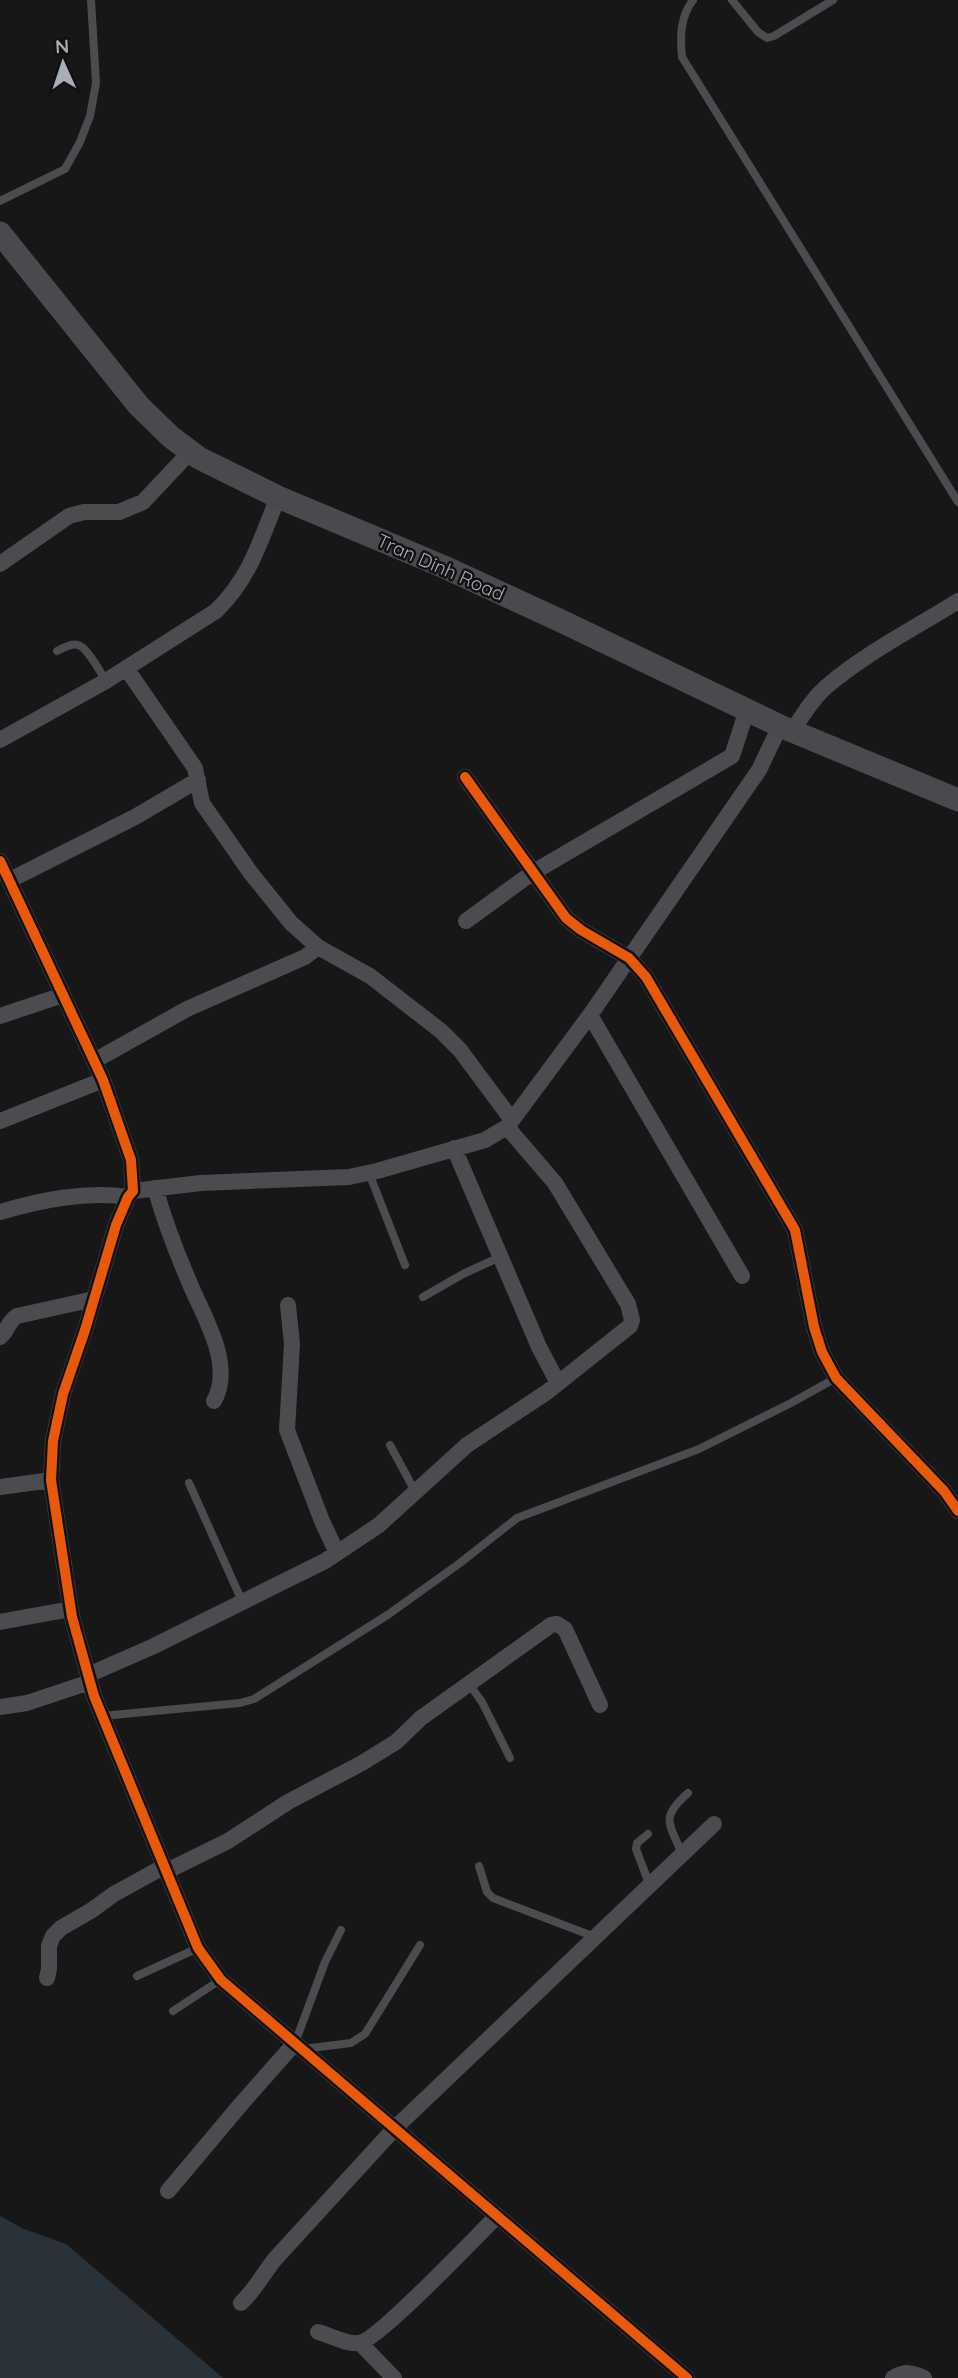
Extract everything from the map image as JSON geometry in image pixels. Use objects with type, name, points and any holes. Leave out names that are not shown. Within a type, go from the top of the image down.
[{"type":"main road","name":"Tran Dinh Road","points":[[0,233],[139,406],[190,452],[278,497],[442,566],[747,710],[958,800]]},
{"type":"street","points":[[0,565],[69,516],[84,512],[119,512],[143,502],[190,452]]},
{"type":"street","points":[[0,740],[106,681],[216,611],[245,576],[278,497]]},
{"type":"street","points":[[0,1212],[41,1200],[131,1194],[155,1188],[201,1183],[349,1177],[485,1140],[510,1123],[590,1015],[787,728],[825,687],[958,601]]},
{"type":"street","points":[[0,1707],[27,1703],[89,1678],[296,1577],[338,1553],[379,1525],[467,1445],[517,1413],[626,1331],[632,1320],[628,1304],[555,1183],[460,1050],[441,1031],[370,976],[318,947],[291,923],[250,872],[202,803],[194,768],[126,668]]},
{"type":"street","points":[[466,921],[532,873],[732,757],[747,710]]},
{"type":"street","points":[[465,777],[566,918],[629,958],[646,977],[795,1230],[814,1327],[822,1352],[836,1378],[944,1491],[958,1511]]},
{"type":"street","points":[[198,780],[135,817],[4,874],[103,1080],[131,1160],[131,1194],[116,1226],[63,1394],[53,1441],[51,1480],[71,1609],[89,1678],[102,1716],[198,1948],[221,1980],[687,2378]]},
{"type":"street","points":[[94,1061],[187,1009],[305,957],[318,947]]},
{"type":"street","points":[[0,1016],[63,995]]},
{"type":"street","points":[[590,1015],[742,1276]]},
{"type":"street","points":[[0,1121],[103,1080]]},
{"type":"street","points":[[454,1149],[539,1347],[558,1383]]},
{"type":"street","points":[[155,1188],[163,1217],[216,1348],[221,1374],[219,1391],[214,1401]]},
{"type":"street","points":[[0,1337],[17,1316],[94,1300]]},
{"type":"street","points":[[288,1305],[292,1343],[287,1430],[322,1521],[338,1553]]},
{"type":"street","points":[[0,1487],[51,1480]]},
{"type":"street","points":[[0,1622],[71,1609]]},
{"type":"street","points":[[47,1978],[49,1946],[53,1936],[61,1928],[114,1894],[228,1841],[288,1802],[396,1742],[421,1718],[537,1633],[557,1624],[565,1629],[600,1705]]},
{"type":"street","points":[[241,2303],[300,2231],[395,2128],[714,1824]]},
{"type":"street","points":[[168,2191],[242,2103],[299,2046]]},
{"type":"street","points":[[359,2343],[385,2325],[498,2216]]},
{"type":"street","points":[[318,2332],[359,2343],[394,2378]]},
{"type":"street","points":[[893,2378],[905,2372],[924,2378]]},
{"type":"lane","points":[[0,201],[65,169],[80,142],[90,116],[96,83],[92,0]]},
{"type":"lane","points":[[692,0],[679,32],[682,57],[958,502]]},
{"type":"lane","points":[[732,0],[758,32],[767,38],[834,0]]},
{"type":"lane","points":[[57,651],[77,644],[83,648],[106,681]]},
{"type":"lane","points":[[369,1173],[405,1265]]},
{"type":"lane","points":[[423,1297],[500,1257]]},
{"type":"lane","points":[[102,1716],[240,1703],[254,1699],[389,1614],[517,1518],[699,1449],[836,1378]]},
{"type":"lane","points":[[390,1445],[416,1493]]},
{"type":"lane","points":[[189,1483],[243,1601]]},
{"type":"lane","points":[[469,1684],[482,1702],[510,1758]]},
{"type":"lane","points":[[682,1854],[670,1824],[669,1813],[688,1793]]},
{"type":"lane","points":[[648,1834],[637,1843],[636,1849],[650,1886]]},
{"type":"lane","points":[[479,1866],[487,1892],[492,1898],[594,1937]]},
{"type":"lane","points":[[341,1930],[325,1962],[299,2046],[351,2043],[365,2034],[419,1945]]},
{"type":"lane","points":[[137,1976],[198,1948]]},
{"type":"lane","points":[[173,2011],[221,1980]]},
{"type":"shaded area","points":[[0,2216],[24,2229],[66,2244],[223,2378],[0,2378]]},
{"type":"cycle path","points":[[465,777],[566,918],[629,958],[646,977],[795,1230],[814,1327],[822,1352],[836,1378],[944,1491],[958,1511]]},
{"type":"cycle path","points":[[0,861],[103,1080],[131,1160],[133,1191],[116,1225],[63,1394],[53,1441],[51,1480],[72,1617],[94,1696],[198,1948],[221,1980],[687,2378]]}]
